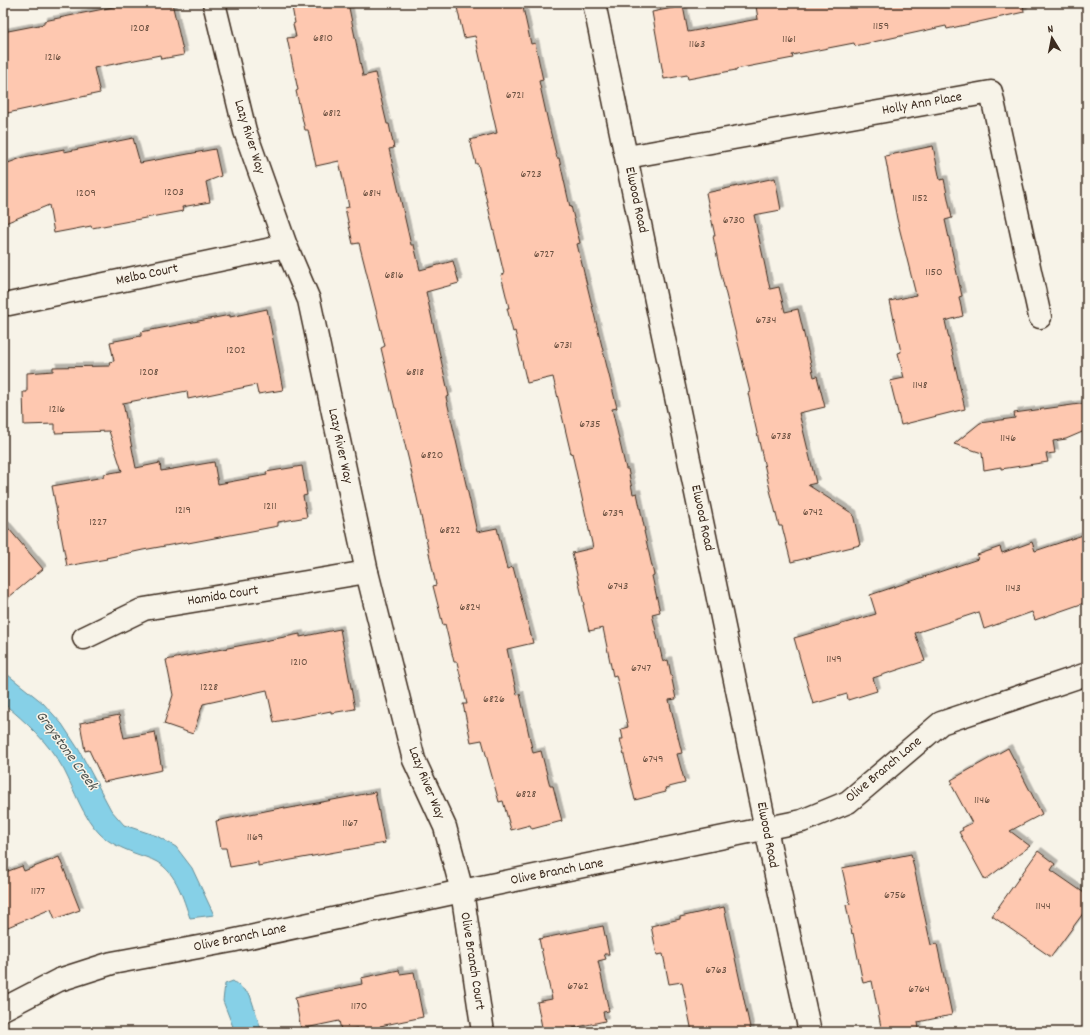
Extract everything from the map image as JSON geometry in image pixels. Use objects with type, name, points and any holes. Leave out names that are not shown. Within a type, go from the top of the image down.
[{"type":"street","name":"Lazy River Way","points":[[214,3],[245,131],[286,246],[309,300],[367,572],[414,760],[445,827],[462,891]]},
{"type":"street","name":"Elwood Road","points":[[594,3],[766,829],[810,1032]]},
{"type":"street","name":"Holly Ann Place","points":[[626,156],[991,92],[1040,317]]},
{"type":"street","name":"Melba Court","points":[[9,304],[286,246]]},
{"type":"street","name":"Hamida Court","points":[[84,638],[144,609],[367,572]]},
{"type":"street","name":"Olive Branch Lane","points":[[3,1009],[59,980],[112,963],[230,940],[802,821],[848,802],[941,723],[1086,677]]},
{"type":"street","name":"Olive Branch Court","points":[[462,891],[483,1032]]},
{"type":"water","name":"Greystone Creek","points":[[3,671],[43,703],[62,724],[79,750],[111,810],[124,825],[157,836],[176,847],[192,868],[214,915],[190,918],[178,887],[170,873],[164,867],[154,861],[112,843],[100,834],[88,819],[58,760],[28,725],[3,703]]},
{"type":"water","points":[[233,981],[250,995],[262,1032],[235,1032],[223,1001],[225,984]]},
{"type":"building","points":[[139,3],[139,7],[160,3],[172,3],[184,55],[161,59],[160,55],[94,68],[100,93],[3,114],[3,32],[44,24],[44,21]]},
{"type":"building","points":[[309,3],[348,3],[363,76],[375,73],[387,124],[389,124],[394,148],[389,149],[411,245],[414,245],[420,270],[453,261],[459,283],[426,292],[449,396],[446,397],[477,532],[497,528],[507,569],[513,567],[533,643],[507,649],[517,695],[520,694],[533,753],[541,751],[550,786],[553,786],[562,821],[532,829],[530,825],[511,830],[503,801],[499,802],[482,740],[471,742],[463,704],[467,704],[457,662],[454,662],[445,624],[443,625],[433,586],[436,585],[409,461],[381,348],[385,346],[359,243],[353,244],[345,208],[349,207],[339,161],[316,166],[308,130],[305,130],[296,91],[298,90],[287,38],[296,37],[293,24],[295,23],[292,7]]},
{"type":"building","points":[[456,3],[522,3],[531,44],[535,43],[543,80],[539,81],[548,122],[557,158],[559,158],[580,243],[577,244],[617,408],[612,409],[626,469],[628,469],[633,494],[637,493],[660,612],[652,614],[663,662],[668,660],[676,699],[669,700],[682,753],[677,754],[685,783],[665,788],[666,792],[635,800],[620,739],[623,739],[621,729],[628,727],[616,675],[613,676],[603,628],[589,631],[572,553],[593,548],[553,377],[527,383],[515,331],[513,332],[507,308],[509,308],[501,275],[504,274],[478,164],[476,164],[470,140],[497,133],[475,36],[464,38]]},
{"type":"building","points":[[769,3],[1023,3],[1024,12],[947,29],[946,26],[855,46],[854,43],[792,55],[793,58],[688,79],[687,75],[664,79],[652,12],[683,6],[688,32],[758,19],[756,6]]},
{"type":"building","points":[[133,138],[140,163],[215,149],[221,176],[206,182],[210,202],[182,207],[183,211],[92,228],[91,226],[54,233],[49,205],[3,224],[3,165],[24,157],[64,149],[64,152]]},
{"type":"building","points":[[933,146],[940,180],[944,179],[952,218],[945,220],[962,296],[959,297],[963,316],[945,321],[965,409],[901,425],[890,381],[904,378],[898,353],[901,352],[890,301],[916,295],[897,219],[885,156]]},
{"type":"building","points":[[775,178],[781,210],[754,215],[770,289],[779,287],[785,312],[798,309],[814,377],[817,376],[825,407],[799,413],[816,483],[808,485],[853,514],[860,545],[791,562],[782,526],[779,526],[770,490],[748,393],[750,392],[719,266],[713,236],[715,236],[706,193]]},
{"type":"building","points":[[267,309],[283,390],[258,394],[256,385],[188,399],[187,391],[123,403],[136,468],[160,463],[161,471],[214,462],[218,484],[267,475],[266,472],[302,466],[307,495],[303,496],[307,517],[278,522],[278,526],[143,550],[106,558],[107,559],[67,566],[52,486],[104,477],[104,474],[122,471],[109,431],[55,433],[55,424],[24,425],[23,392],[27,392],[27,373],[53,371],[53,367],[110,366],[109,362],[114,361],[110,342],[141,336],[141,332],[230,315],[230,317]]},
{"type":"building","points":[[1087,403],[1087,430],[1066,439],[1053,441],[1055,453],[1046,454],[1048,462],[984,470],[982,453],[954,444],[980,423],[1015,418],[1014,413]]},
{"type":"building","points":[[3,522],[43,569],[3,602]]},
{"type":"building","points":[[1083,535],[1087,546],[1087,602],[1035,620],[1032,612],[984,629],[979,612],[915,633],[925,661],[873,678],[877,691],[848,700],[847,694],[813,704],[794,638],[876,614],[870,595],[978,559],[977,555],[1000,547],[1002,553],[1032,542],[1035,551]]},
{"type":"building","points":[[340,629],[355,709],[331,713],[331,711],[274,722],[267,690],[203,704],[193,734],[164,724],[173,695],[166,660],[300,634],[300,637]]},
{"type":"building","points":[[119,715],[124,738],[155,732],[162,770],[104,782],[89,750],[85,751],[80,723]]},
{"type":"building","points":[[1008,748],[1042,814],[1010,831],[1030,846],[985,880],[959,832],[963,830],[962,828],[972,823],[951,784],[953,783],[951,780]]},
{"type":"building","points":[[375,792],[385,843],[258,866],[258,862],[230,867],[226,848],[221,848],[216,821],[285,807],[285,809]]},
{"type":"building","points":[[1038,851],[1055,864],[1051,870],[1087,895],[1087,908],[1051,957],[992,916]]},
{"type":"building","points":[[911,854],[931,945],[937,944],[952,1015],[918,1022],[919,1029],[904,1032],[882,1032],[872,981],[863,983],[846,905],[850,904],[842,868]]},
{"type":"building","points":[[59,857],[80,910],[55,919],[51,909],[3,929],[3,873],[22,866],[24,871]]},
{"type":"building","points":[[724,907],[751,1032],[692,1032],[682,982],[669,984],[663,954],[657,955],[651,926],[680,919],[680,917]]},
{"type":"building","points":[[603,926],[609,954],[604,954],[606,959],[598,961],[609,1011],[603,1012],[605,1021],[573,1028],[574,1032],[543,1032],[537,1002],[552,999],[539,939]]},
{"type":"building","points":[[399,970],[400,974],[414,972],[423,1017],[380,1026],[381,1032],[358,1032],[357,1028],[341,1030],[339,1021],[301,1029],[295,998],[362,984],[361,978]]}]
